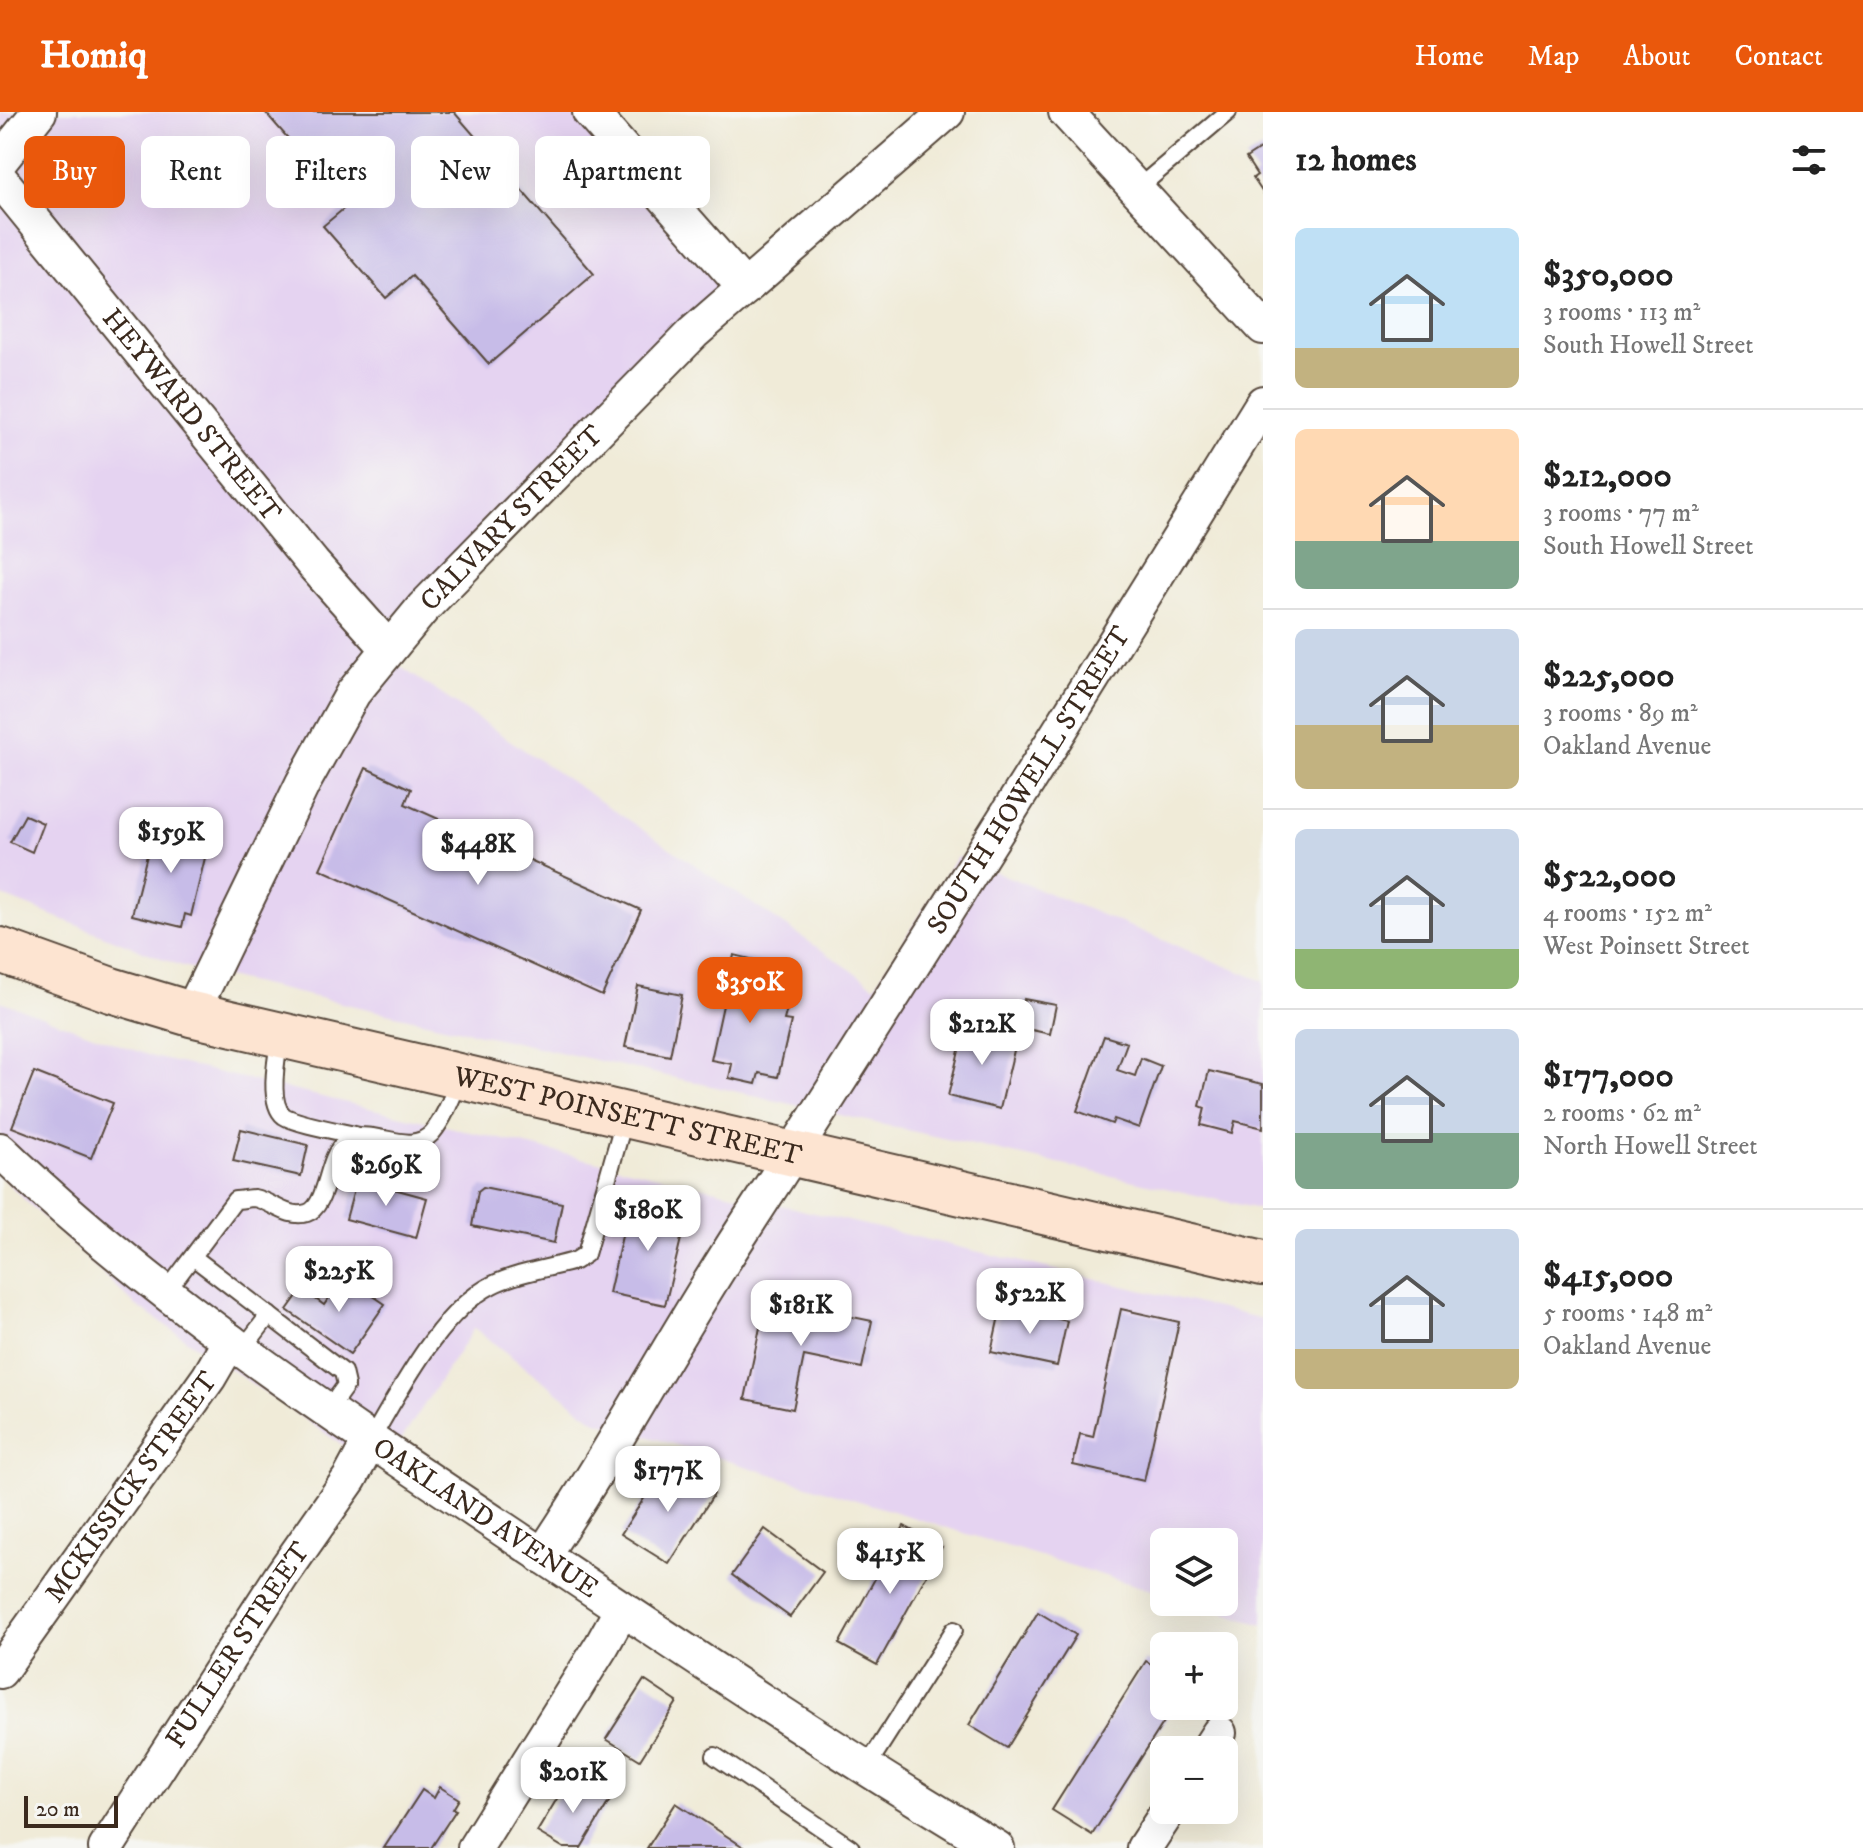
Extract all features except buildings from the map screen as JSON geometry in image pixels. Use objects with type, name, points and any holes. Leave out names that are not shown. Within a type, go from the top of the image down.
[{"type":"main road","name":"WEST POINSETT STREET","points":[[0,950],[111,990],[191,1014],[1263,1263]]},
{"type":"street","points":[[0,161],[39,112]]},
{"type":"street","points":[[590,112],[745,288]]},
{"type":"street","name":"CALVARY STREET","points":[[191,1014],[303,783],[353,693],[388,648],[423,608],[693,333],[947,112]]},
{"type":"street","points":[[1066,112],[1263,327]]},
{"type":"street","name":"HEYWARD STREET","points":[[0,179],[313,564],[388,648]]},
{"type":"street","name":"SOUTH HOWELL STREET","points":[[542,1556],[741,1232],[1054,742],[1263,403]]},
{"type":"street","name":"OAKLAND AVENUE","points":[[0,1150],[51,1198],[166,1292],[370,1441],[866,1768],[997,1848]]},
{"type":"street","name":"MCKISSICK STREET","points":[[0,1671],[209,1377],[236,1345]]},
{"type":"street","name":"FULLER STREET","points":[[106,1848],[282,1575],[350,1478],[370,1441]]},
{"type":"street","points":[[475,1848],[622,1609]]},
{"type":"street","points":[[1144,1848],[1160,1824]]},
{"type":"lane","points":[[1137,189],[1228,112]]},
{"type":"lane","points":[[280,1034],[274,1076],[277,1108],[286,1117],[360,1136],[402,1142],[419,1141],[430,1135],[444,1115],[460,1076]]},
{"type":"lane","points":[[370,1441],[423,1352],[470,1298],[494,1284],[575,1261],[586,1254],[626,1115]]},
{"type":"lane","points":[[166,1292],[235,1200],[254,1198],[291,1213],[306,1213],[317,1206],[335,1155],[345,1142],[360,1136]]},
{"type":"lane","points":[[193,1257],[347,1378],[346,1385],[328,1410]]},
{"type":"lane","points":[[236,1345],[269,1315]]},
{"type":"lane","points":[[866,1768],[954,1630]]},
{"type":"lane","points":[[715,1756],[851,1848]]},
{"type":"shaded area","points":[[0,112],[570,112],[591,136],[535,136],[535,208],[654,208],[721,285],[368,645],[875,986],[957,856],[1263,981],[1263,1210],[239,980],[179,965],[0,895]]},
{"type":"shaded area","points":[[0,1001],[153,1057],[1263,1319],[1263,1625],[1234,1616],[1238,1616],[1238,1528],[1150,1528],[1150,1590],[594,1420],[474,1328],[381,1471],[134,1304],[0,1176]]}]
